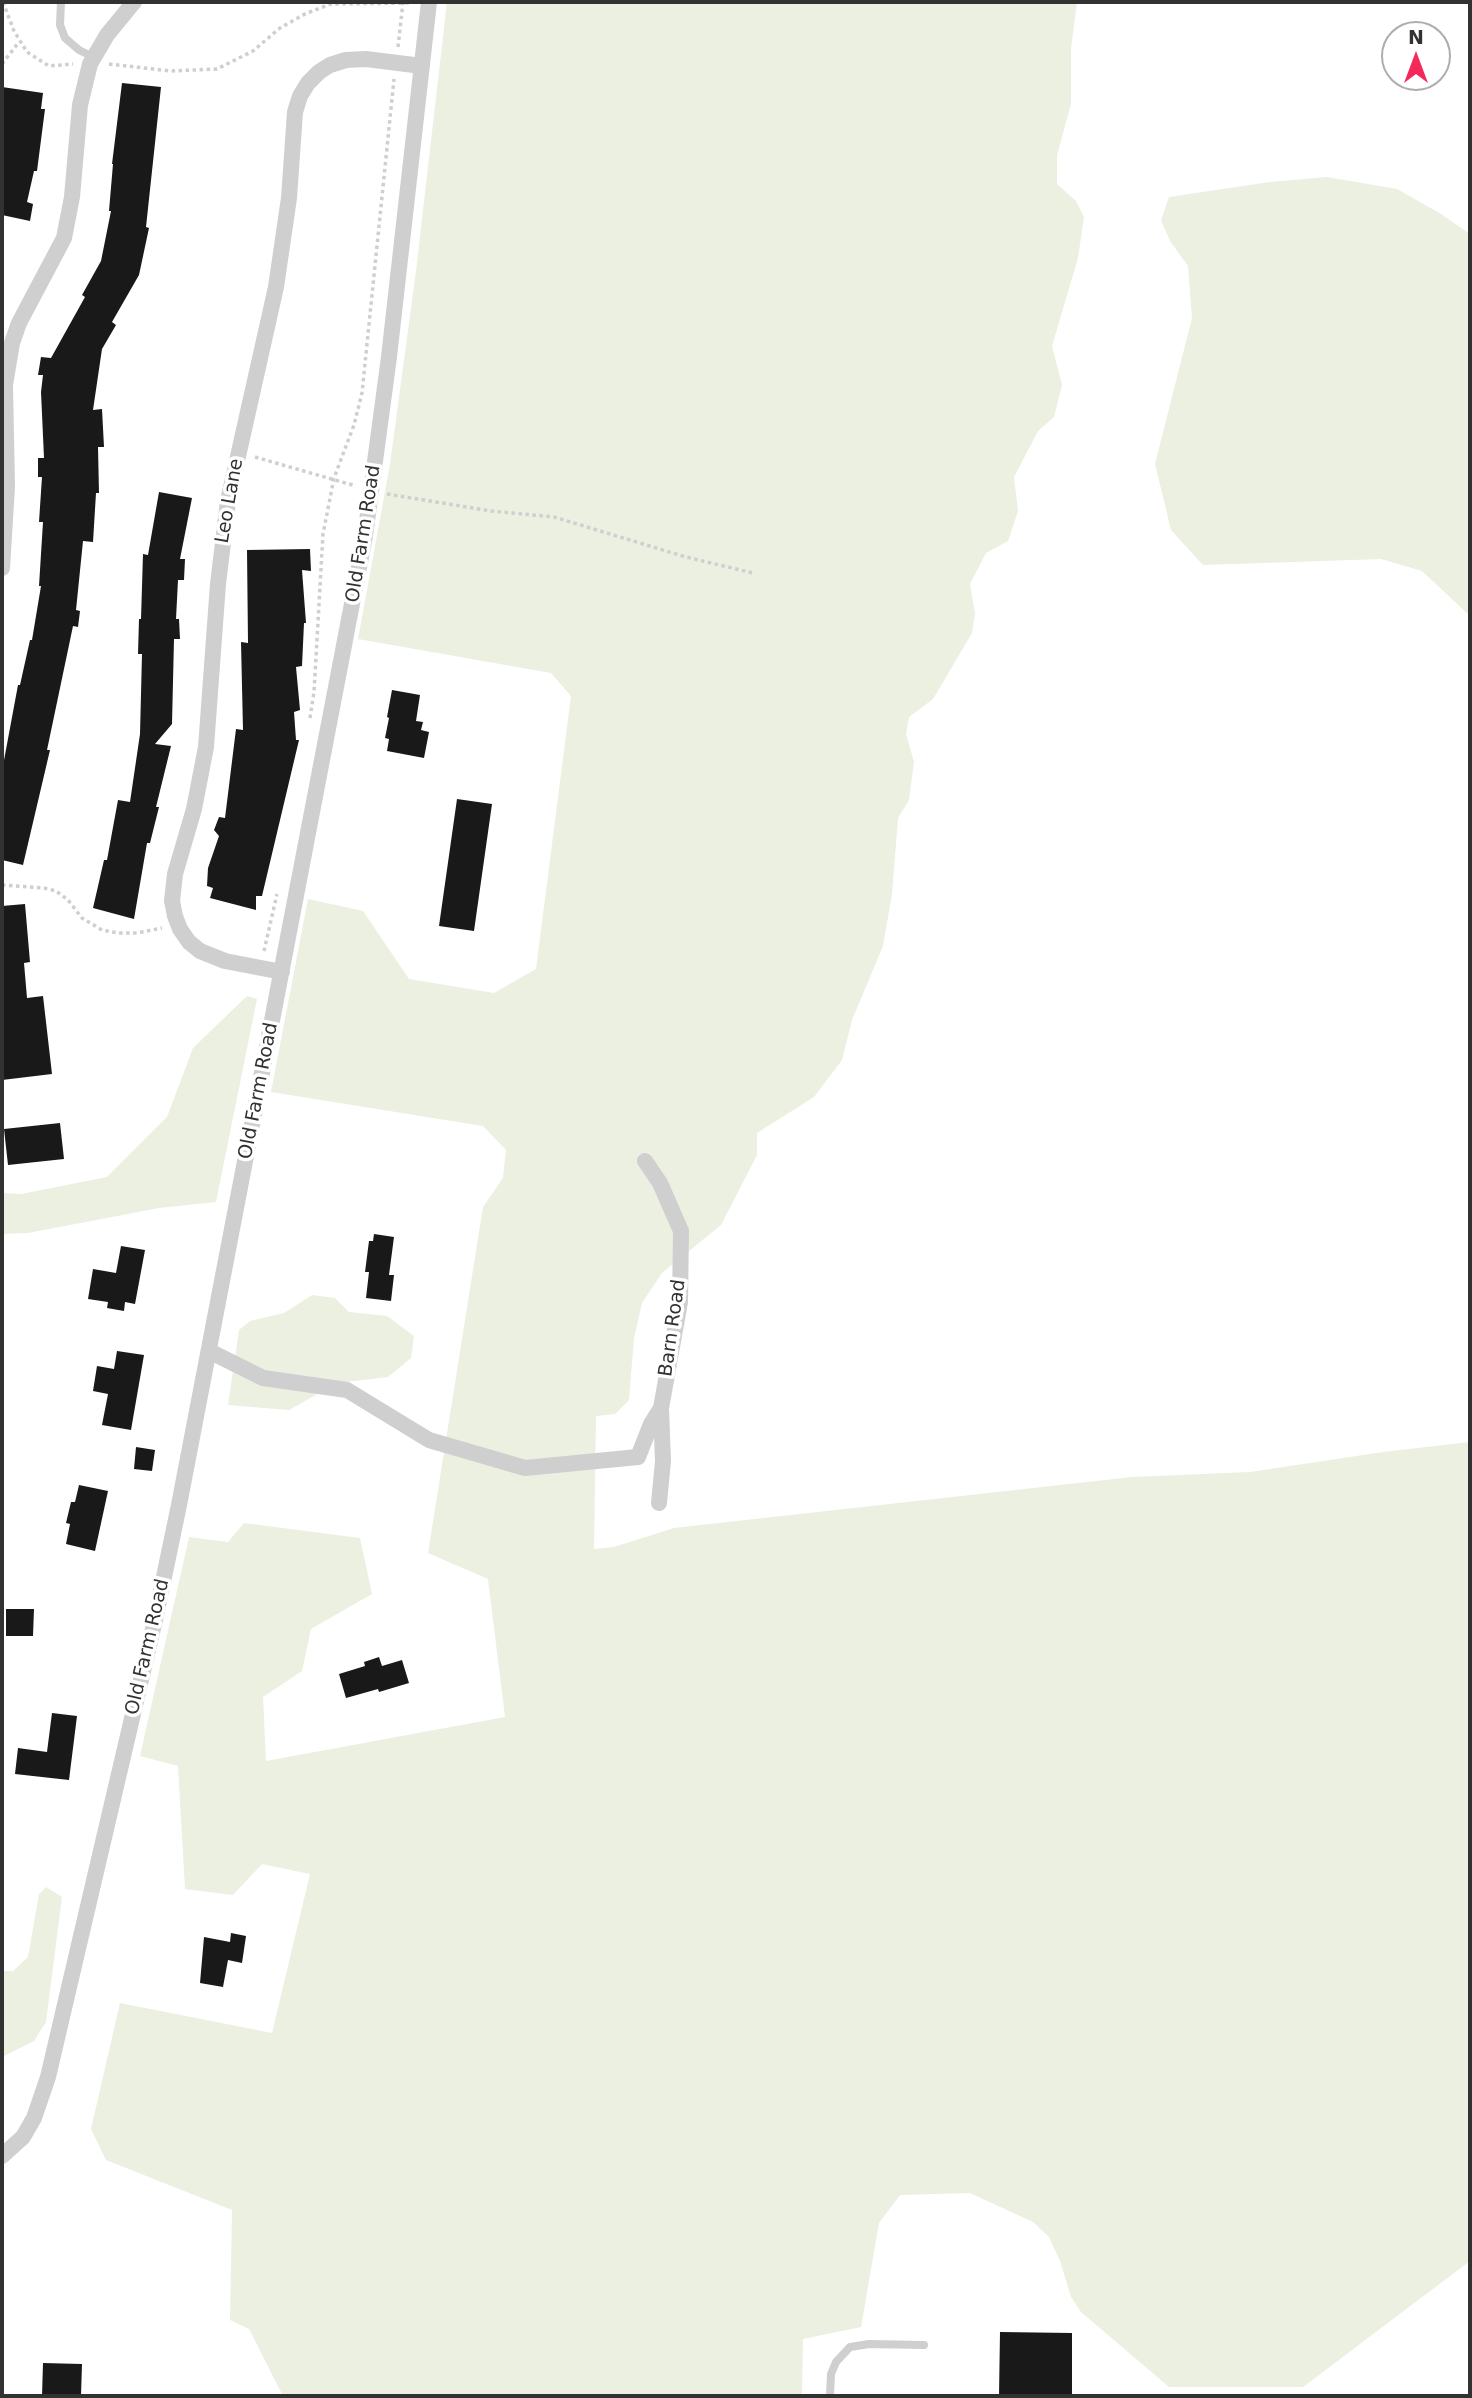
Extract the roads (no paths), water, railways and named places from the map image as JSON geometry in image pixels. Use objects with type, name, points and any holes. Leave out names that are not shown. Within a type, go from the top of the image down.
[{"type":"street","points":[[2,568],[6,512],[7,364],[19,323],[64,238],[71,208],[80,105],[92,60],[107,35],[134,2]]},
{"type":"street","name":"Old Farm Road","points":[[2,2156],[23,2137],[34,2118],[48,2077],[155,1620],[209,1351],[351,619],[389,357],[429,4]]},
{"type":"street","name":"Leo Lane","points":[[282,972],[225,961],[200,951],[180,929],[175,916],[172,888],[205,757],[222,541],[228,501],[276,288],[289,198],[295,112],[307,83],[330,65],[346,60],[366,59],[422,65]]},
{"type":"street","name":"Barn Road","points":[[645,1161],[660,1183],[681,1231],[680,1303],[661,1408],[663,1461],[659,1503]]},
{"type":"street","points":[[209,1351],[263,1378],[347,1390],[429,1440],[525,1468],[638,1457],[651,1424],[661,1408]]},
{"type":"lane","points":[[61,2],[60,25],[65,38],[92,60]]},
{"type":"lane","points":[[830,2396],[831,2374],[836,2362],[850,2347],[869,2344],[924,2346]]}]
